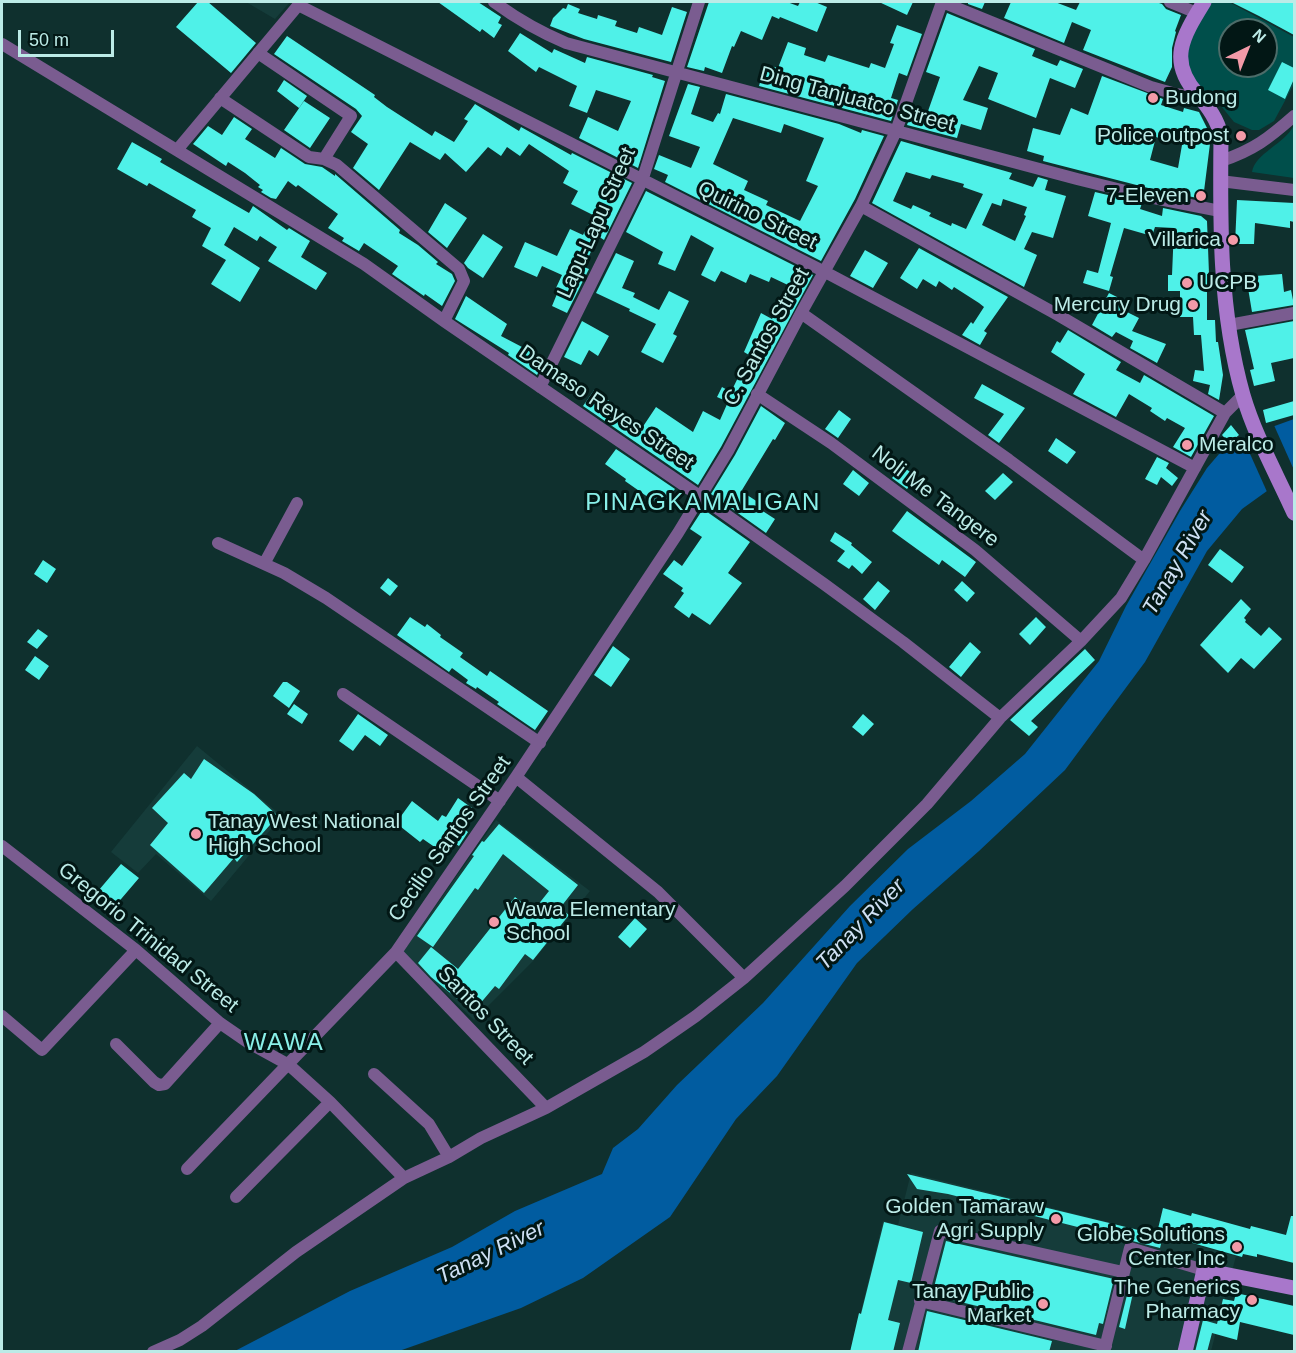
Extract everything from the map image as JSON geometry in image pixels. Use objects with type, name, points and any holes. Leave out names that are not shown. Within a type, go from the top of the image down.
[{"type":"main road","points":[[1200,7],[1179,57],[1184,76],[1190,87],[1220,127],[1221,247],[1229,325],[1243,395],[1256,430],[1294,513]]},
{"type":"main road","points":[[1185,1352],[1204,1270],[1294,1288]]},
{"type":"street","name":"Ding Tanjuatco Street","points":[[494,2],[516,18],[566,43],[1154,198],[1220,211]]},
{"type":"street","name":"Lapu-Lapu Street","points":[[540,387],[642,181],[699,2]]},
{"type":"street","points":[[942,2],[1151,87],[1201,99]]},
{"type":"street","name":"C. Santos Street","points":[[701,496],[861,206],[896,131],[942,2]]},
{"type":"street","points":[[1170,2],[1200,7]]},
{"type":"street","points":[[177,150],[299,4]]},
{"type":"street","name":"Quirino Street","points":[[299,4],[642,181],[825,272],[1195,468]]},
{"type":"street","name":"Damaso Reyes Street","points":[[2,44],[364,264],[701,496],[903,642],[1000,718]]},
{"type":"street","points":[[258,53],[351,116],[324,159]]},
{"type":"street","points":[[220,98],[309,157],[324,159],[337,165],[459,269],[464,281],[444,321]]},
{"type":"street","points":[[1221,161],[1253,148],[1274,135],[1294,116]]},
{"type":"street","points":[[1220,181],[1294,190]]},
{"type":"street","points":[[861,206],[1058,315],[1225,413]]},
{"type":"street","points":[[801,313],[1009,460],[1144,560]]},
{"type":"street","points":[[1229,325],[1294,313]]},
{"type":"street","name":"Noli Me Tangere","points":[[757,394],[831,443],[975,550],[1081,640]]},
{"type":"street","points":[[153,1352],[180,1340],[202,1326],[296,1252],[404,1178],[481,1138],[546,1108],[644,1052],[696,1016],[744,978],[845,886],[927,804],[1000,718],[1121,598],[1225,413],[1243,395]]},
{"type":"street","name":"Cecilio Santos Street","points":[[187,1169],[396,952],[540,743],[701,496]]},
{"type":"street","points":[[264,564],[297,503]]},
{"type":"street","points":[[218,543],[264,564],[326,598],[540,743]]},
{"type":"street","points":[[343,694],[500,801]]},
{"type":"street","points":[[516,777],[658,892],[744,978]]},
{"type":"street","name":"Gregorio Trinidad Street","points":[[2,846],[136,950],[220,1023],[249,1043],[289,1065],[330,1102],[404,1178]]},
{"type":"street","points":[[2,1016],[42,1050],[136,950]]},
{"type":"street","name":"Santos Street","points":[[396,952],[546,1108]]},
{"type":"street","points":[[116,1044],[154,1082],[159,1085],[165,1084],[220,1023]]},
{"type":"street","points":[[374,1074],[429,1124],[449,1156]]},
{"type":"street","points":[[236,1197],[330,1102]]},
{"type":"street","points":[[908,1352],[940,1231],[1123,1272]]},
{"type":"street","points":[[920,1301],[1105,1349],[1130,1248],[1204,1270]]},
{"type":"shaded area","points":[[246,2],[290,2],[275,19]]},
{"type":"shaded area","points":[[1207,2],[1229,2],[1259,18],[1218,18],[1218,78],[1278,78],[1278,28],[1294,37],[1294,84],[1274,121],[1259,130],[1252,130],[1234,122],[1217,101],[1189,78],[1185,47]]},
{"type":"shaded area","points":[[1294,125],[1294,178],[1252,172],[1259,159],[1284,138]]},
{"type":"shaded area","name":"Tanay West National High School","points":[[197,746],[282,816],[211,901],[156,854],[138,873],[111,852]]},
{"type":"shaded area","name":"Wawa Elementary School","points":[[496,820],[590,891],[533,961],[474,1020],[403,952]]},
{"type":"shaded area","name":"Tanay Public Market","points":[[911,1173],[1236,1256],[1211,1351],[851,1352],[883,1221],[898,1225]]},
{"type":"water","name":"Tanay River","points":[[1294,419],[1294,474],[1242,509],[1207,551],[1145,662],[1065,770],[857,963],[777,1076],[736,1119],[670,1217],[583,1278],[521,1308],[399,1351],[233,1352],[350,1291],[452,1247],[515,1211],[602,1174],[613,1148],[638,1129],[677,1085],[763,1003],[850,906],[908,849],[971,801],[1025,754],[1099,661],[1126,606],[1180,511],[1207,468],[1219,454],[1233,441]]},
{"type":"pier","points":[[1273,423],[1294,470],[1294,478],[1268,494],[1242,436]]},
{"type":"building","points":[[198,2],[208,2],[256,43],[231,73],[176,27]]},
{"type":"building","points":[[438,2],[478,2],[501,17],[498,23],[502,25],[494,38],[482,29],[480,32]]},
{"type":"building","points":[[709,2],[787,2],[798,6],[800,2],[815,2],[827,7],[817,32],[772,16],[762,40],[741,31],[734,47],[732,46],[722,73],[705,67],[704,71],[687,67]]},
{"type":"building","points":[[879,2],[913,2],[907,15]]},
{"type":"building","points":[[968,2],[985,2],[982,9]]},
{"type":"building","points":[[1011,2],[1055,2],[1076,10],[1080,2],[1156,2],[1162,4],[1166,9],[1181,15],[1172,48],[1172,67],[1165,82],[1083,50],[1091,30],[1072,22],[1064,43],[1004,18]]},
{"type":"building","points":[[1231,2],[1294,2],[1294,35],[1278,26],[1278,18],[1259,16]]},
{"type":"building","points":[[568,4],[580,9],[578,13],[597,19],[598,15],[617,21],[615,26],[637,33],[639,27],[662,35],[672,7],[687,12],[671,62],[584,39],[550,26],[553,18],[563,8],[566,9]]},
{"type":"building","points":[[947,13],[1035,49],[1032,56],[1057,66],[1060,60],[1083,69],[1075,88],[1050,78],[1036,118],[988,99],[998,73],[979,66],[963,100],[988,108],[981,130],[961,124],[957,138],[907,125],[912,110],[927,114],[940,77],[926,72]]},
{"type":"building","points":[[897,25],[922,34],[907,76],[899,73],[891,98],[898,100],[891,121],[759,86],[765,64],[778,68],[788,42],[806,48],[804,55],[825,62],[828,55],[869,68],[871,63],[885,68],[894,44],[890,43]]},
{"type":"building","points":[[520,33],[552,53],[554,49],[585,63],[587,57],[653,75],[652,77],[665,81],[638,168],[579,138],[588,117],[618,131],[631,101],[596,90],[587,113],[569,106],[577,86],[539,67],[536,72],[508,51]]},
{"type":"building","points":[[287,36],[432,136],[435,131],[454,142],[468,121],[464,119],[475,104],[519,131],[521,127],[571,155],[572,153],[632,183],[604,240],[598,236],[584,267],[589,269],[567,313],[552,306],[562,275],[542,266],[537,277],[514,267],[525,242],[557,256],[570,229],[583,235],[593,215],[571,204],[578,191],[563,183],[569,171],[529,144],[520,156],[507,147],[501,156],[488,147],[466,172],[445,153],[440,160],[410,142],[379,190],[353,168],[368,144],[351,132],[362,116],[356,109],[274,54]]},
{"type":"building","points":[[1282,62],[1294,68],[1294,79],[1285,99],[1268,90],[1274,78],[1278,78],[1278,70]]},
{"type":"building","points":[[1102,76],[1163,99],[1161,105],[1183,112],[1184,108],[1199,112],[1211,136],[1203,199],[1156,190],[1043,161],[1044,156],[1027,151],[1033,128],[1060,135],[1071,108],[1088,115]],"holes":[[[1156,137],[1182,145],[1178,168],[1150,160]]]},
{"type":"building","points":[[284,80],[307,96],[299,108],[277,91]]},
{"type":"building","points":[[688,84],[700,87],[691,114],[713,122],[718,113],[720,114],[726,94],[839,124],[861,133],[862,130],[884,136],[855,199],[821,261],[665,182],[668,175],[654,169],[659,155],[691,168],[700,147],[669,136]],"holes":[[[733,118],[781,133],[784,124],[824,138],[806,181],[818,186],[800,221],[766,205],[768,201],[744,190],[748,181],[713,164]]]},
{"type":"building","points":[[304,101],[330,118],[310,148],[284,130]]},
{"type":"building","points":[[234,117],[252,129],[245,139],[275,158],[281,148],[305,164],[322,167],[335,176],[335,174],[400,230],[399,233],[418,245],[438,262],[436,264],[452,274],[455,281],[442,306],[392,274],[398,266],[364,243],[359,251],[342,241],[344,238],[328,228],[338,214],[298,185],[296,187],[288,181],[276,199],[271,198],[261,192],[263,190],[258,187],[260,185],[245,173],[228,162],[226,166],[193,144],[208,126],[222,135]]},
{"type":"building","points":[[901,141],[1012,173],[1009,179],[1033,187],[1038,177],[1048,180],[1045,190],[1066,196],[1053,238],[1032,232],[1024,249],[1037,255],[1024,287],[872,203]],"holes":[[[906,172],[930,179],[932,175],[964,184],[963,187],[983,194],[966,229],[952,223],[951,226],[929,216],[931,213],[913,205],[911,209],[893,201]],[[1003,199],[1027,207],[1024,215],[1026,216],[1015,241],[982,225],[992,203],[1001,206]]]},
{"type":"building","points":[[132,142],[162,159],[160,162],[249,213],[253,206],[287,230],[289,228],[310,241],[301,257],[327,273],[316,290],[268,261],[277,247],[260,236],[257,241],[234,227],[224,245],[260,268],[240,302],[211,284],[226,260],[202,246],[211,228],[192,217],[196,210],[149,183],[147,186],[117,169]]},
{"type":"building","points":[[646,191],[813,275],[721,447],[698,485],[583,406],[594,390],[619,408],[616,413],[640,431],[656,407],[693,432],[703,411],[720,420],[728,402],[717,397],[722,387],[731,392],[749,355],[744,352],[761,313],[772,319],[790,286],[771,277],[769,282],[750,274],[746,283],[721,271],[715,282],[701,275],[714,248],[691,235],[675,271],[658,264],[663,252],[626,232]]},
{"type":"building","points":[[1095,192],[1142,203],[1140,209],[1162,216],[1163,208],[1201,216],[1207,221],[1209,274],[1207,274],[1207,320],[1215,320],[1216,342],[1218,342],[1223,375],[1219,400],[1208,394],[1210,385],[1193,381],[1195,370],[1204,371],[1201,335],[1194,335],[1193,317],[1180,317],[1180,291],[1168,291],[1168,275],[1172,275],[1174,228],[1155,227],[1152,236],[1124,228],[1110,276],[1113,277],[1109,291],[1083,283],[1087,270],[1098,273],[1111,223],[1088,216]]},
{"type":"building","points":[[1237,200],[1294,203],[1294,222],[1290,221],[1290,228],[1255,223],[1254,244],[1235,244]]},
{"type":"building","points":[[445,203],[467,218],[447,248],[428,232]]},
{"type":"building","points":[[483,234],[503,247],[483,278],[464,263]]},
{"type":"building","points":[[919,248],[1008,297],[984,331],[987,333],[980,345],[962,335],[971,322],[973,324],[984,307],[954,287],[952,290],[939,281],[936,287],[923,279],[917,289],[900,278]]},
{"type":"building","points":[[865,250],[888,263],[873,288],[850,276]]},
{"type":"building","points":[[616,253],[634,261],[622,288],[635,293],[633,297],[659,310],[669,291],[689,301],[673,334],[677,336],[663,363],[641,352],[656,324],[596,293]]},
{"type":"building","points":[[1282,274],[1284,292],[1291,290],[1294,305],[1252,312],[1248,288],[1243,289],[1242,277]]},
{"type":"building","points":[[1109,293],[1129,303],[1125,311],[1139,318],[1132,331],[1166,344],[1157,363],[1130,348],[1133,341],[1116,332],[1112,337],[1092,325]]},
{"type":"building","points":[[466,296],[507,324],[501,336],[545,359],[537,375],[508,355],[509,353],[455,319]]},
{"type":"building","points":[[582,321],[609,336],[598,356],[589,350],[581,365],[564,357]]},
{"type":"building","points":[[1294,321],[1294,358],[1271,363],[1275,381],[1254,386],[1250,370],[1254,369],[1245,330]]},
{"type":"building","points":[[1068,330],[1121,362],[1116,370],[1140,383],[1144,375],[1214,416],[1191,457],[1173,447],[1185,428],[1167,418],[1165,421],[1150,411],[1152,408],[1129,394],[1116,417],[1073,394],[1085,374],[1051,352],[1057,341],[1060,343]]},
{"type":"building","points":[[982,384],[1025,408],[999,443],[988,435],[1004,414],[974,398]]},
{"type":"building","points":[[1294,401],[1294,415],[1266,423],[1263,410]]},
{"type":"building","points":[[761,406],[785,423],[742,490],[761,504],[758,508],[775,519],[766,533],[711,494]]},
{"type":"building","points":[[839,410],[851,419],[838,438],[825,429]]},
{"type":"building","points":[[1231,425],[1239,435],[1229,443],[1222,435]]},
{"type":"building","points":[[1056,438],[1076,452],[1067,464],[1048,451]]},
{"type":"building","points":[[616,449],[675,489],[662,507],[605,464]]},
{"type":"building","points":[[1157,457],[1169,463],[1166,468],[1178,478],[1172,486],[1161,477],[1157,485],[1145,479]]},
{"type":"building","points":[[902,466],[917,477],[907,489],[892,478]]},
{"type":"building","points":[[853,470],[869,483],[859,496],[843,484]]},
{"type":"building","points":[[1003,473],[1013,482],[995,500],[985,491]]},
{"type":"building","points":[[703,509],[750,542],[728,573],[742,583],[710,625],[692,613],[689,618],[674,607],[684,593],[681,591],[683,588],[663,574],[674,560],[682,566],[702,537],[690,529]]},
{"type":"building","points":[[907,511],[976,562],[965,577],[942,560],[939,565],[892,531]]},
{"type":"building","points":[[835,532],[852,543],[851,545],[872,562],[862,574],[852,565],[849,569],[837,561],[845,551],[830,541]]},
{"type":"building","points":[[1220,549],[1244,567],[1232,583],[1208,565]]},
{"type":"building","points":[[43,560],[56,569],[47,583],[34,574]]},
{"type":"building","points":[[388,578],[398,586],[390,596],[380,588]]},
{"type":"building","points":[[878,581],[890,591],[875,610],[863,599]]},
{"type":"building","points":[[962,581],[975,593],[967,602],[954,590]]},
{"type":"building","points":[[1241,599],[1251,609],[1244,618],[1245,622],[1261,636],[1269,627],[1282,639],[1254,669],[1241,658],[1228,673],[1200,645]]},
{"type":"building","points":[[410,617],[425,627],[427,624],[441,635],[440,637],[463,653],[460,657],[487,676],[490,671],[548,711],[535,730],[477,687],[476,689],[466,683],[468,680],[452,668],[449,672],[397,635]]},
{"type":"building","points":[[1036,617],[1046,627],[1030,645],[1019,634]]},
{"type":"building","points":[[38,629],[48,636],[37,649],[27,642]]},
{"type":"building","points":[[970,642],[981,652],[961,677],[949,667]]},
{"type":"building","points":[[613,646],[630,659],[611,687],[594,675]]},
{"type":"building","points":[[1085,649],[1095,660],[1031,721],[1038,727],[1029,736],[1010,720]]},
{"type":"building","points":[[35,656],[49,666],[39,680],[25,670]]},
{"type":"building","points":[[283,682],[287,682],[300,691],[289,708],[273,696]]},
{"type":"building","points":[[294,704],[308,714],[302,724],[287,714]]},
{"type":"building","points":[[358,714],[388,735],[380,746],[365,735],[353,751],[339,741]]},
{"type":"building","points":[[863,714],[874,724],[863,736],[852,727]]},
{"type":"building","name":"Tanay West National High School","points":[[204,759],[254,794],[278,816],[237,862],[234,858],[204,893],[150,845],[168,823],[152,808],[184,773],[191,779]]},
{"type":"building","points":[[458,798],[472,808],[460,826],[468,832],[459,846],[444,836],[436,848],[423,839],[420,842],[396,823],[412,801],[438,821],[442,815],[446,817]]},
{"type":"building","name":"Wawa Elementary School","points":[[499,824],[578,885],[560,908],[569,915],[533,960],[525,954],[499,989],[495,986],[473,1012],[431,977],[418,963],[431,947],[458,969],[515,897],[533,911],[549,891],[503,854],[478,890],[475,888],[433,947],[417,936],[474,856],[472,855],[482,841],[484,842]]},
{"type":"building","points":[[121,864],[139,878],[110,912],[93,897]]},
{"type":"building","points":[[635,918],[647,929],[630,948],[618,937]]},
{"type":"building","points":[[907,1174],[1163,1236],[1160,1248],[948,1194],[917,1189]]},
{"type":"building","points":[[1163,1208],[1191,1216],[1192,1213],[1250,1229],[1251,1226],[1286,1235],[1291,1216],[1294,1216],[1294,1263],[1257,1254],[1257,1257],[1243,1254],[1242,1257],[1157,1233]]},
{"type":"building","points":[[884,1222],[923,1232],[911,1283],[898,1280],[888,1320],[900,1323],[893,1352],[850,1352],[859,1313],[861,1314]]},
{"type":"building","points":[[946,1241],[1114,1279],[1103,1324],[1099,1323],[1096,1335],[932,1295]]},
{"type":"building","points":[[1130,1283],[1135,1284],[1125,1329],[1119,1327]]},
{"type":"building","points":[[1236,1293],[1294,1306],[1294,1335],[1240,1322],[1237,1340],[1212,1333],[1207,1352],[1195,1352],[1203,1320],[1217,1324],[1223,1299],[1234,1301]]},
{"type":"building","points":[[927,1311],[1052,1341],[1049,1352],[918,1352]]},
{"type":"place","name":"Budong","points":[[1153,98]]},
{"type":"place","name":"Police outpost","points":[[1241,136]]},
{"type":"place","name":"7-Eleven","points":[[1201,196]]},
{"type":"place","name":"Villarica","points":[[1233,240]]},
{"type":"place","name":"UCPB","points":[[1187,283]]},
{"type":"place","name":"Mercury Drug","points":[[1193,305]]},
{"type":"place","name":"Meralco","points":[[1187,445]]},
{"type":"place","name":"Tanay West National High School","points":[[196,834]]},
{"type":"place","name":"Wawa Elementary School","points":[[494,922]]},
{"type":"place","name":"Golden Tamaraw Agri Supply","points":[[1056,1219]]},
{"type":"place","name":"Globe Solutions Center Inc","points":[[1237,1247]]},
{"type":"place","name":"The Generics Pharmacy","points":[[1252,1300]]},
{"type":"place","name":"Tanay Public Market","points":[[1043,1304]]},
{"type":"district","name":"PINAGKAMALIGAN","points":[[703,503]]},
{"type":"district","name":"WAWA","points":[[284,1043]]}]
